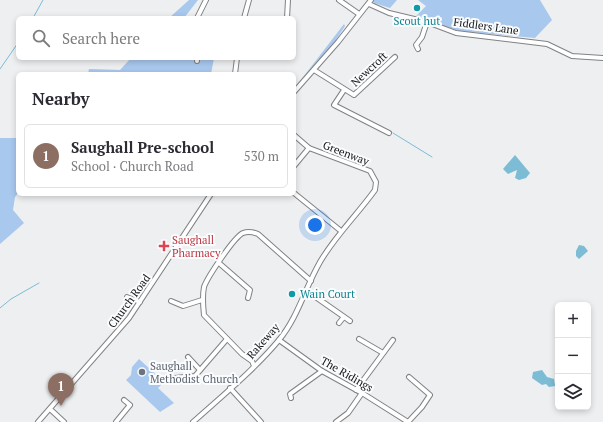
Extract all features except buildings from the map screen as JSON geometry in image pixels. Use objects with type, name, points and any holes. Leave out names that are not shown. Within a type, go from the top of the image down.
[{"type":"street","points":[[198,16],[206,0]]},
{"type":"street","points":[[245,16],[249,0]]},
{"type":"street","points":[[287,16],[288,0]]},
{"type":"street","points":[[339,0],[359,14]]},
{"type":"street","points":[[296,90],[338,42],[370,2]]},
{"type":"street","name":"Fiddlers Lane","points":[[370,2],[389,13],[427,22],[456,33],[547,44],[572,56],[603,58]]},
{"type":"street","points":[[410,42],[417,47],[427,22]]},
{"type":"street","name":"Newcroft","points":[[314,70],[354,95],[395,56]]},
{"type":"street","points":[[235,72],[237,60]]},
{"type":"street","points":[[344,90],[332,105],[389,133]]},
{"type":"street","name":"Greenway","points":[[296,137],[309,148],[370,171],[374,175],[376,182],[375,190],[341,231],[319,263],[312,279]]},
{"type":"street","name":"Greenway","points":[[296,164],[309,148]]},
{"type":"street","points":[[296,195],[341,231]]},
{"type":"street","name":"Church Road","points":[[38,422],[129,318],[209,196]]},
{"type":"street","points":[[254,366],[252,361],[205,319],[202,300],[205,284],[219,263],[237,237],[242,233],[252,232],[258,234],[312,279]]},
{"type":"street","points":[[219,263],[252,288],[248,298]]},
{"type":"street","name":"Rakeway","points":[[193,422],[254,366],[279,340],[307,291],[312,279]]},
{"type":"street","points":[[307,291],[326,303],[342,318],[350,321]]},
{"type":"street","points":[[127,297],[140,302]]},
{"type":"street","points":[[171,301],[183,306],[202,300]]},
{"type":"street","points":[[339,323],[342,318]]},
{"type":"street","points":[[175,378],[195,376],[227,339]]},
{"type":"street","points":[[359,339],[366,340],[383,352]]},
{"type":"street","name":"The Ridings","points":[[279,340],[322,371],[362,393],[408,422]]},
{"type":"street","points":[[356,390],[393,340]]},
{"type":"street","points":[[188,357],[199,371]]},
{"type":"street","points":[[286,390],[290,396],[322,371]]},
{"type":"street","points":[[408,422],[422,408],[430,395],[411,378]]},
{"type":"street","points":[[230,388],[261,422]]},
{"type":"street","points":[[336,422],[348,413],[362,393]]},
{"type":"street","points":[[116,422],[131,406],[124,400]]},
{"type":"street","points":[[50,409],[64,422]]},
{"type":"shaded area","points":[[189,0],[198,0],[186,16],[171,16]]},
{"type":"shaded area","points":[[373,0],[397,0],[390,8],[374,3]]},
{"type":"shaded area","points":[[418,0],[540,0],[552,20],[535,38],[459,31],[416,16],[426,6]]},
{"type":"shaded area","points":[[344,24],[345,26],[334,43],[296,86]]},
{"type":"shaded area","points":[[129,60],[214,60],[211,72],[88,72],[89,69],[120,70]]},
{"type":"shaded area","points":[[0,138],[16,138],[16,196],[13,210],[24,223],[0,244]]},
{"type":"shaded area","points":[[515,155],[530,173],[526,178],[519,180],[515,178],[517,170],[508,174],[503,169]]},
{"type":"shaded area","points":[[579,245],[584,246],[588,251],[579,259],[576,256],[576,251]]},
{"type":"shaded area","points":[[139,359],[164,382],[158,388],[174,403],[160,412],[126,380],[131,375],[132,367]]},
{"type":"shaded area","points":[[542,370],[547,377],[554,379],[555,386],[549,387],[546,384],[542,385],[532,378],[533,372]]},
{"type":"waterway","points":[[34,16],[43,0]]},
{"type":"waterway","points":[[0,69],[16,46]]},
{"type":"waterway","points":[[393,133],[432,157]]},
{"type":"waterway","points":[[0,308],[11,299],[39,283]]},
{"type":"place","name":"Scout hut","points":[[417,8]]},
{"type":"place","name":"Saughall Pharmacy","points":[[164,246]]},
{"type":"place","name":"Wain Court","points":[[292,294]]},
{"type":"place","name":"Saughall Methodist Church","points":[[142,372]]},
{"type":"place","name":"Saughall Pre-school","points":[[61,406]]}]
